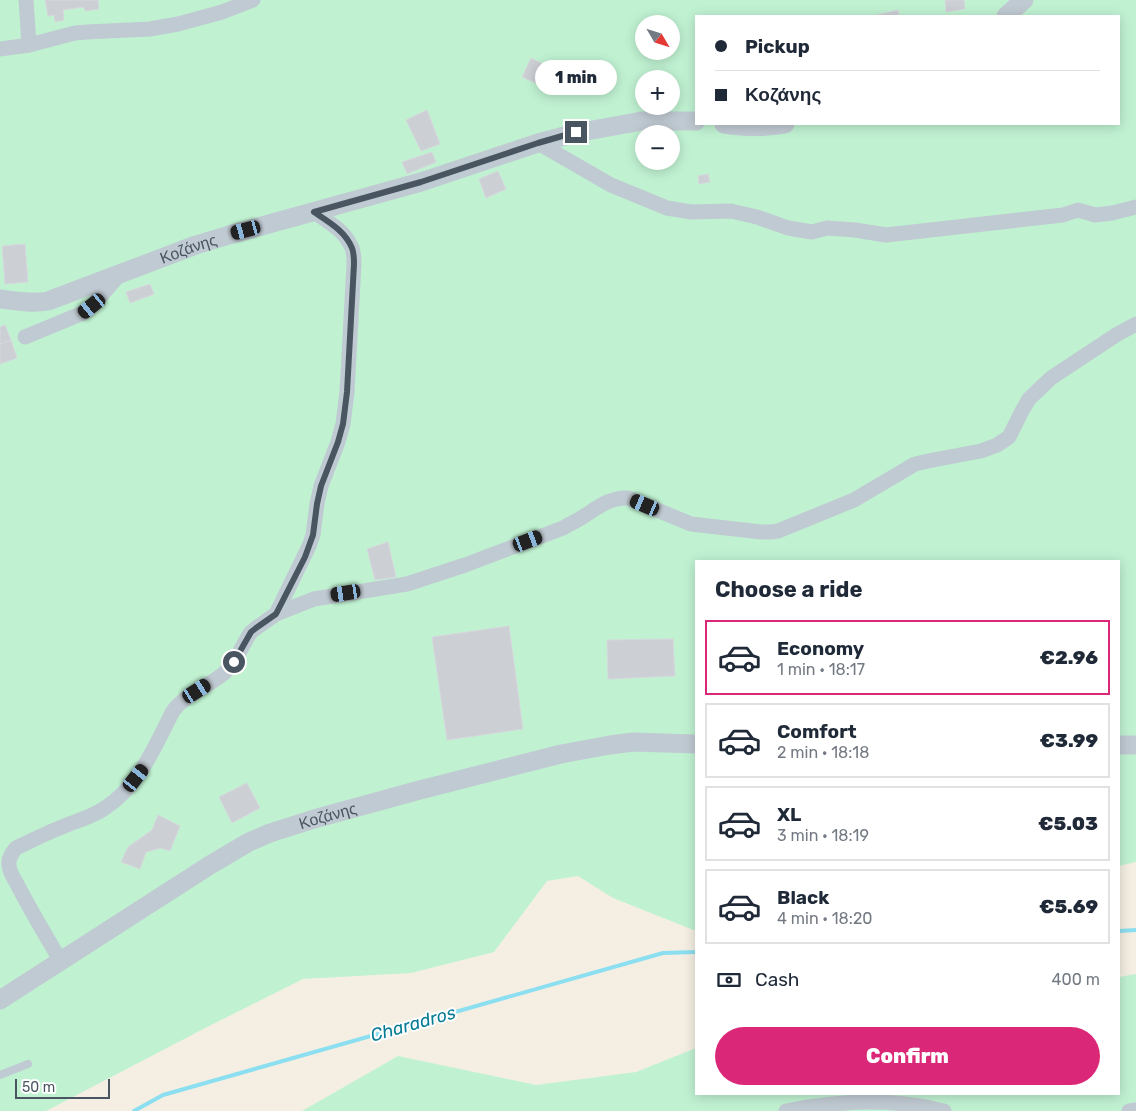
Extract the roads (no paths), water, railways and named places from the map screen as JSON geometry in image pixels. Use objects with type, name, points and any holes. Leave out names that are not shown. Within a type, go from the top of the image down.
[{"type":"street","points":[[26,0],[29,45]]},
{"type":"street","points":[[0,50],[81,33],[150,29],[222,12],[253,0]]},
{"type":"street","points":[[1007,15],[1024,0]]},
{"type":"street","name":"Κοζάνης","points":[[0,299],[40,303],[48,301],[196,245],[421,182],[576,132],[642,121],[695,121]]},
{"type":"street","points":[[732,125],[780,125]]},
{"type":"street","points":[[538,143],[611,185],[667,208],[691,212],[731,211],[757,217],[788,228],[812,232],[827,228],[886,235],[1062,215],[1078,210],[1095,215],[1136,207]]},
{"type":"street","points":[[276,614],[305,557],[313,535],[321,486],[343,424],[347,392],[354,264],[353,250],[340,230],[314,212]]},
{"type":"street","points":[[25,337],[83,313],[92,306],[120,274]]},
{"type":"street","points":[[60,960],[10,871],[9,858],[12,853],[16,848],[97,813],[116,799],[129,787],[143,769],[178,704],[223,674],[229,668],[251,632],[276,614],[314,599],[392,587],[429,578],[563,528],[601,505],[619,498],[628,498],[691,524],[761,532],[778,531],[854,500],[915,464],[981,451],[1004,442],[1010,437],[1030,399],[1051,378],[1136,324]]},
{"type":"street","name":"Κοζάνης","points":[[0,1000],[210,865],[270,833],[407,793],[561,754],[633,742],[695,744]]},
{"type":"street","points":[[1120,745],[1136,745]]},
{"type":"street","points":[[786,1111],[840,1104],[882,1102],[914,1105],[944,1111]]},
{"type":"street","points":[[1129,1111],[1136,1110]]},
{"type":"lane","points":[[0,1076],[28,1064]]},
{"type":"waterway","name":"Charadros","points":[[1120,931],[1136,930]]},
{"type":"waterway","name":"Charadros","points":[[134,1111],[163,1095],[663,953],[695,952]]}]
